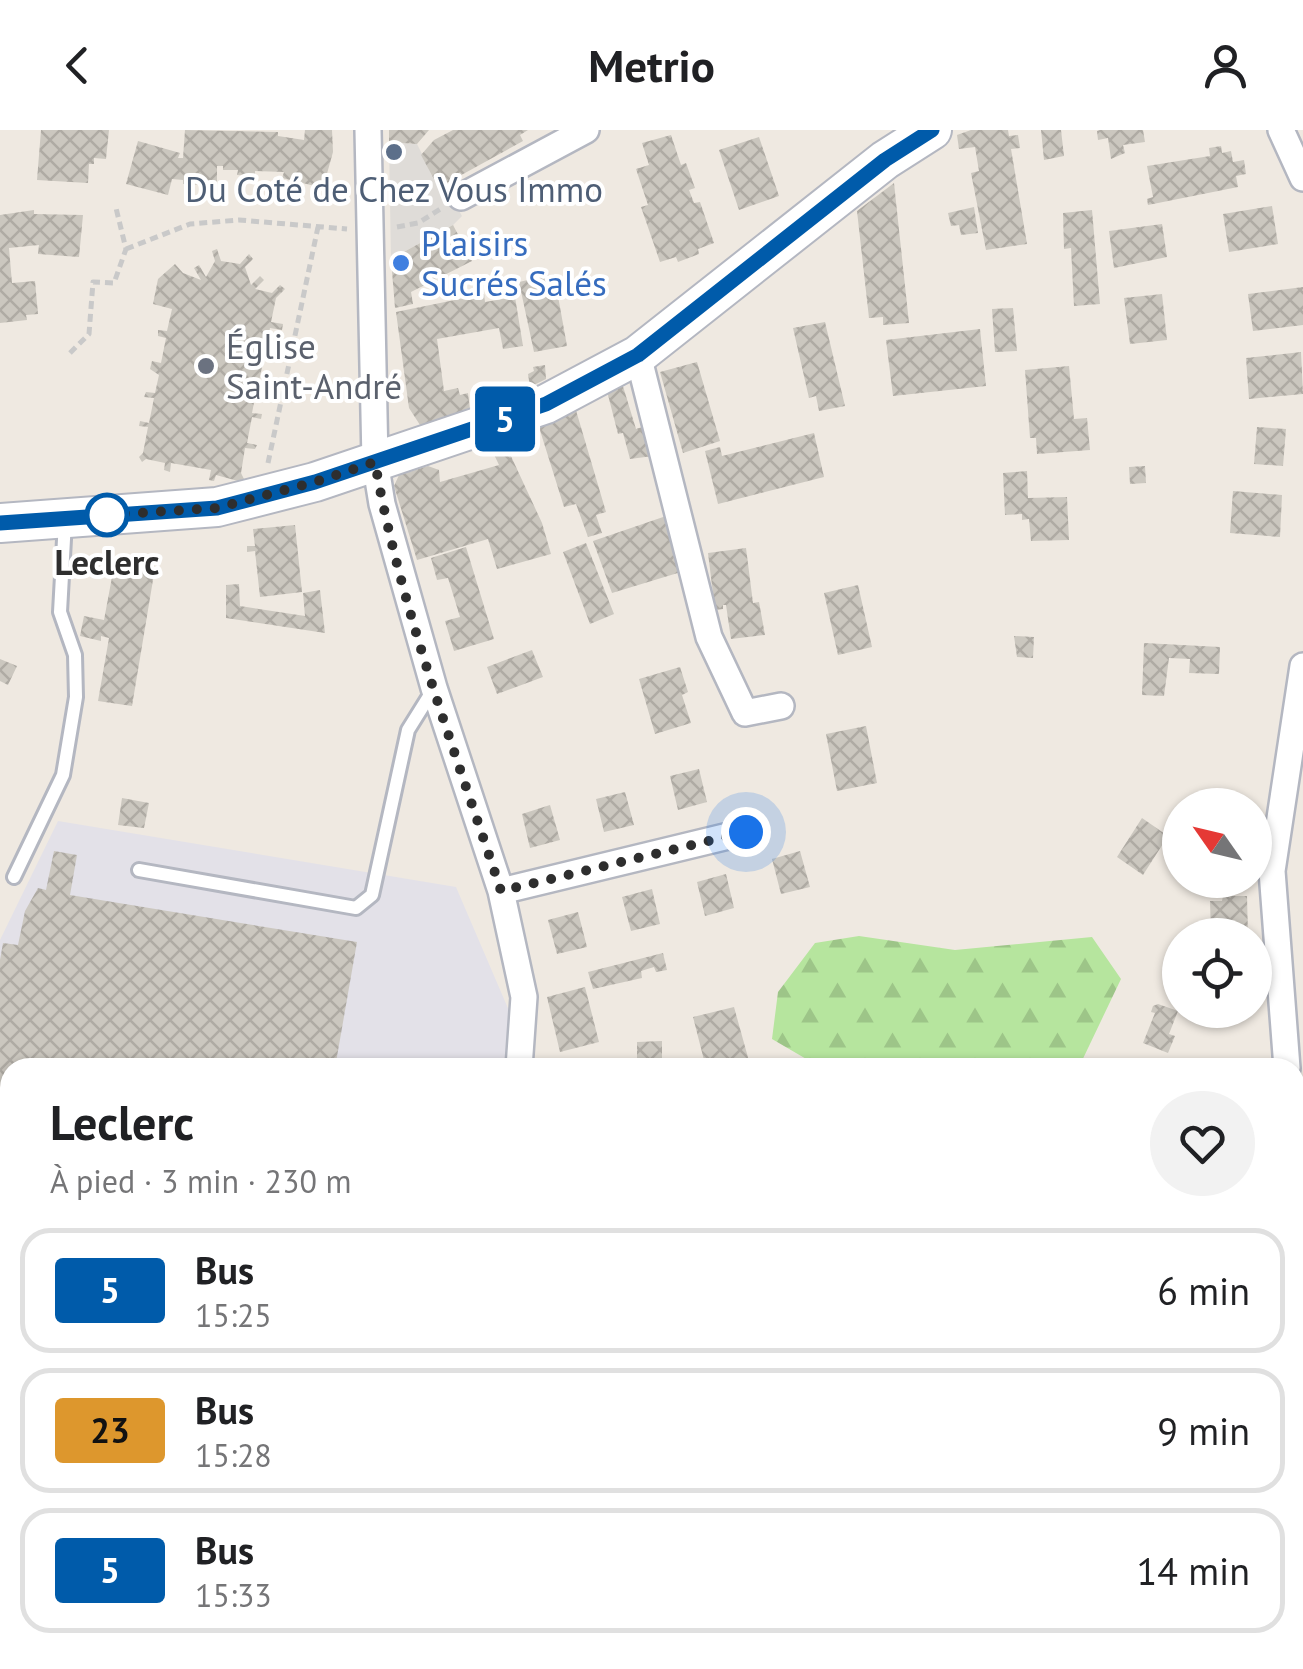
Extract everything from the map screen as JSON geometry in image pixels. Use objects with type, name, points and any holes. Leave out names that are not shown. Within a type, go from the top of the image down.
[{"type":"street","points":[[368,130],[375,462],[382,504],[434,688],[501,891],[524,998],[521,1058]]},
{"type":"street","points":[[458,199],[586,130]]},
{"type":"street","points":[[0,523],[217,508],[375,462],[546,404],[638,355],[885,160],[932,130]]},
{"type":"street","points":[[1280,130],[1303,178]]},
{"type":"street","points":[[638,355],[709,637],[745,713],[781,706]]},
{"type":"street","points":[[1286,1058],[1272,871],[1296,739],[1303,666]]},
{"type":"street","points":[[501,891],[746,832]]},
{"type":"lane","points":[[14,877],[63,775],[76,697],[75,655],[60,612],[65,518]]},
{"type":"lane","points":[[138,870],[356,908],[372,895],[408,730],[434,688]]},
{"type":"path","points":[[126,249],[190,224],[238,220],[368,231],[418,223],[458,199]]},
{"type":"path","points":[[70,354],[89,334],[93,282],[114,283],[126,249],[116,208]]},
{"type":"path","points":[[261,496],[318,227]]},
{"type":"shaded area","points":[[389,142],[417,144],[435,180],[440,177],[462,216],[453,225],[391,259]]},
{"type":"shaded area","points":[[58,821],[456,887],[516,1027],[515,1058],[0,1058],[0,940]]},
{"type":"green space","points":[[859,936],[955,950],[1092,937],[1121,979],[1083,1058],[805,1058],[772,1039],[778,992],[815,943]]},
{"type":"building","points":[[41,130],[109,130],[106,159],[94,158],[94,164],[89,164],[88,183],[37,180]]},
{"type":"building","points":[[185,130],[278,132],[278,136],[304,140],[305,130],[332,130],[333,152],[323,188],[282,178],[284,172],[237,175],[238,170],[223,170],[223,166],[217,166],[217,185],[183,184],[183,180],[172,179],[168,195],[126,184],[138,141],[180,153],[178,158],[183,158]]},
{"type":"building","points":[[389,130],[429,130],[417,144],[389,142]]},
{"type":"building","points":[[453,130],[528,130],[520,135],[523,141],[445,184],[440,177],[435,181],[421,155],[434,140]]},
{"type":"building","points":[[971,130],[1008,130],[1009,136],[1018,135],[1020,148],[1011,149],[1027,244],[986,250],[971,173],[979,171],[975,147],[959,149],[957,135]]},
{"type":"building","points":[[1041,130],[1061,130],[1064,156],[1044,160]]},
{"type":"building","points":[[1100,130],[1143,130],[1145,142],[1123,145],[1125,153],[1111,159],[1108,138],[1098,140]]},
{"type":"building","points":[[671,135],[681,165],[686,163],[695,188],[689,190],[694,203],[700,202],[714,243],[678,262],[676,257],[660,262],[641,207],[648,205],[636,169],[649,165],[642,143]]},
{"type":"building","points":[[759,137],[779,196],[739,210],[719,150]]},
{"type":"building","points":[[1221,146],[1222,153],[1231,151],[1233,162],[1244,160],[1246,174],[1236,176],[1238,187],[1148,205],[1147,199],[1153,197],[1147,166],[1210,156],[1209,148]]},
{"type":"building","points":[[894,183],[909,323],[883,325],[883,317],[869,318],[857,211]]},
{"type":"building","points":[[1272,206],[1278,244],[1229,252],[1223,214]]},
{"type":"building","points":[[974,207],[978,233],[961,235],[959,225],[951,226],[948,213]]},
{"type":"building","points":[[34,210],[34,214],[83,215],[79,257],[38,254],[39,245],[9,248],[12,283],[35,281],[38,314],[26,315],[27,320],[0,323],[0,215]]},
{"type":"building","points":[[1092,210],[1100,304],[1074,306],[1071,248],[1064,249],[1063,213]]},
{"type":"building","points":[[1162,224],[1167,257],[1114,268],[1109,231]]},
{"type":"building","points":[[453,225],[472,261],[411,292],[413,304],[395,308],[391,259]]},
{"type":"building","name":"Église Saint-André","points":[[217,249],[221,261],[240,264],[249,254],[253,259],[245,267],[251,285],[260,276],[264,280],[255,289],[272,293],[280,285],[285,289],[276,298],[271,322],[283,324],[282,330],[270,328],[265,352],[277,354],[276,360],[264,358],[259,381],[270,384],[269,389],[257,387],[252,413],[262,414],[261,419],[252,417],[247,443],[257,445],[255,449],[245,448],[241,473],[244,479],[238,481],[216,475],[214,481],[209,480],[211,470],[171,463],[170,472],[164,470],[165,463],[146,459],[142,462],[139,457],[148,427],[139,426],[140,421],[149,423],[154,398],[144,397],[146,392],[155,393],[159,375],[150,369],[152,361],[161,363],[166,338],[158,336],[158,330],[167,331],[172,309],[153,304],[158,279],[175,264],[183,273],[201,280],[194,268],[199,265],[206,277],[215,261],[212,251]]},
{"type":"building","points":[[554,274],[567,346],[534,352],[519,282]]},
{"type":"building","points":[[1303,287],[1303,325],[1253,331],[1248,294]]},
{"type":"building","points":[[484,294],[485,302],[515,297],[523,346],[503,349],[499,328],[437,339],[444,391],[458,388],[460,395],[468,393],[470,410],[420,425],[409,408],[396,312]]},
{"type":"building","points":[[1162,294],[1167,340],[1130,344],[1124,298]]},
{"type":"building","points":[[1013,308],[1017,351],[995,352],[992,309]]},
{"type":"building","points":[[825,322],[845,406],[819,411],[816,396],[809,398],[793,328]]},
{"type":"building","points":[[980,329],[986,386],[893,396],[886,340]]},
{"type":"building","points":[[1301,352],[1303,394],[1249,399],[1246,358]]},
{"type":"building","points":[[697,362],[720,441],[683,453],[660,372]]},
{"type":"building","points":[[545,365],[546,379],[530,387],[528,374],[534,371],[533,367]]},
{"type":"building","points":[[1069,366],[1074,419],[1087,418],[1090,450],[1037,454],[1036,438],[1030,438],[1025,370]]},
{"type":"building","points":[[622,383],[636,429],[645,426],[653,456],[630,459],[623,433],[618,434],[607,391]]},
{"type":"building","points":[[575,407],[606,512],[596,515],[602,533],[588,537],[576,504],[564,507],[538,424]]},
{"type":"building","points":[[1257,427],[1286,429],[1283,466],[1254,464]]},
{"type":"building","points":[[814,433],[824,477],[718,504],[705,451],[720,447],[722,456]]},
{"type":"building","points":[[504,441],[542,523],[551,554],[497,569],[488,539],[417,560],[394,486],[399,475],[428,466],[439,470],[440,482],[499,465],[490,446]]},
{"type":"building","points":[[1145,466],[1146,483],[1130,484],[1129,467]]},
{"type":"building","points":[[1027,471],[1028,498],[1067,497],[1069,540],[1031,541],[1029,519],[1022,520],[1022,514],[1005,515],[1003,473]]},
{"type":"building","points":[[1233,491],[1282,495],[1280,537],[1230,533]]},
{"type":"building","points":[[669,515],[681,572],[612,593],[593,541]]},
{"type":"building","points":[[295,525],[302,592],[260,597],[255,551],[247,552],[247,546],[255,546],[253,529]]},
{"type":"building","points":[[586,543],[614,614],[590,624],[563,552]]},
{"type":"building","points":[[466,547],[494,639],[454,651],[445,621],[460,617],[448,578],[437,580],[431,558]]},
{"type":"building","points":[[746,548],[753,603],[759,602],[765,635],[731,639],[726,605],[715,610],[708,553]]},
{"type":"building","points":[[115,561],[155,568],[132,706],[98,701],[109,638],[101,636],[101,641],[80,636],[84,616],[104,620]]},
{"type":"building","points":[[239,584],[240,606],[305,616],[303,593],[320,590],[325,633],[226,618],[226,585]]},
{"type":"building","points":[[858,585],[872,647],[838,655],[824,593]]},
{"type":"building","points":[[1014,636],[1034,637],[1033,658],[1017,657]]},
{"type":"building","points":[[1144,643],[1220,647],[1219,674],[1189,673],[1190,659],[1169,658],[1164,696],[1142,695]]},
{"type":"building","points":[[532,650],[543,677],[497,694],[487,667]]},
{"type":"building","points":[[0,659],[17,666],[8,685],[0,681]]},
{"type":"building","points":[[680,667],[688,692],[682,695],[691,723],[655,734],[639,679]]},
{"type":"building","points":[[866,726],[877,783],[837,791],[826,734]]},
{"type":"building","points":[[699,769],[707,802],[678,810],[670,776]]},
{"type":"building","points":[[625,792],[634,825],[604,832],[596,799]]},
{"type":"building","points":[[122,798],[149,803],[144,828],[118,825]]},
{"type":"building","points":[[550,805],[560,840],[530,848],[522,814]]},
{"type":"building","points":[[1142,818],[1162,832],[1162,845],[1143,875],[1117,857]]},
{"type":"building","points":[[54,851],[77,855],[70,895],[357,942],[337,1058],[0,1058],[3,943],[18,945],[25,911],[38,888],[46,890]]},
{"type":"building","points":[[800,851],[810,887],[781,894],[772,859]]},
{"type":"building","points":[[726,874],[734,908],[705,916],[697,882]]},
{"type":"building","points":[[652,889],[660,924],[631,931],[622,897]]},
{"type":"building","points":[[1247,898],[1248,918],[1210,918],[1210,901]]},
{"type":"building","points":[[578,912],[587,947],[557,954],[548,920]]},
{"type":"building","points":[[663,953],[667,970],[656,972],[654,967],[641,971],[642,978],[593,989],[588,972]]},
{"type":"building","points":[[585,987],[599,1042],[560,1052],[547,997]]},
{"type":"building","points":[[1162,1005],[1162,1028],[1171,1028],[1169,1034],[1175,1036],[1168,1053],[1143,1043],[1155,1013],[1151,1012],[1153,1006]]},
{"type":"building","points":[[734,1007],[748,1058],[703,1058],[693,1017]]},
{"type":"building","points":[[662,1041],[662,1058],[637,1058],[637,1042]]},
{"type":"bus line","name":"5","points":[[0,523],[217,508],[315,482],[546,404],[638,355],[885,160],[932,130]]},
{"type":"place","name":"Du Coté de Chez Vous Immo","points":[[394,152]]},
{"type":"place","name":"Plaisirs Sucrés Salés","points":[[401,263]]},
{"type":"place","name":"Église Saint-André","points":[[206,366]]},
{"type":"place","name":"Leclerc","points":[[107,515]]},
{"type":"route","points":[[107,515],[217,508],[375,462],[382,504],[434,688],[501,891],[746,832]]}]
